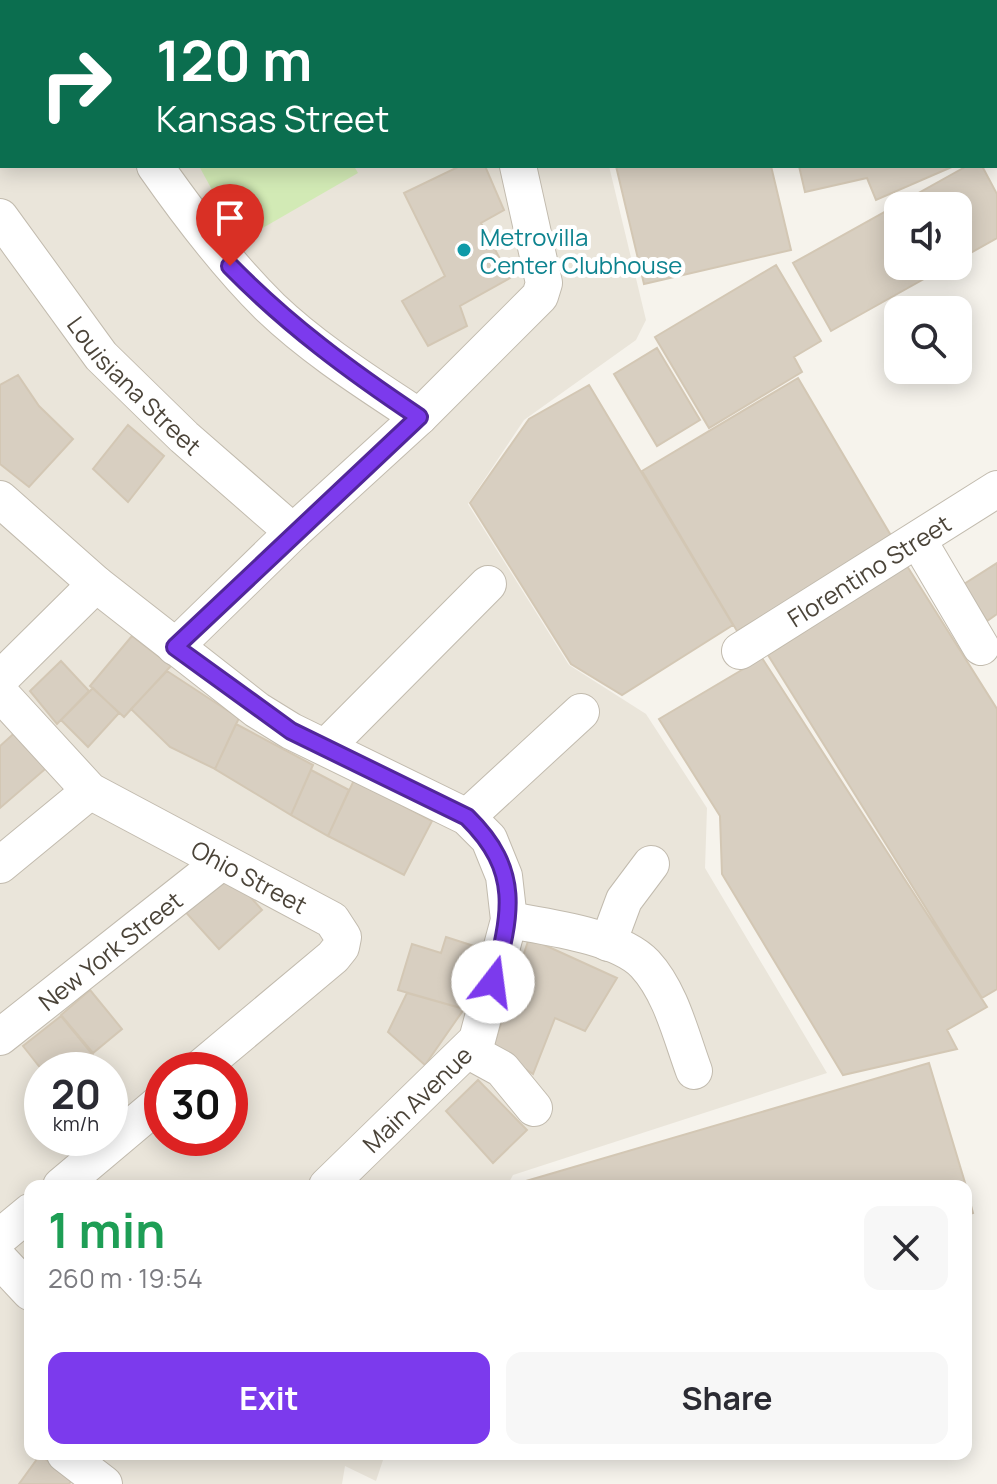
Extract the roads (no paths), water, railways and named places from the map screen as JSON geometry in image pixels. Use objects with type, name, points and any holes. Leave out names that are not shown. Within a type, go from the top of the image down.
[{"type":"street","points":[[156,168],[230,266],[273,310],[331,358],[419,417]]},
{"type":"street","points":[[175,647],[293,532],[419,417],[540,296],[544,283],[518,168]]},
{"type":"street","name":"Louisiana Street","points":[[0,217],[101,356],[184,437],[293,532]]},
{"type":"street","name":"Florentino Street","points":[[740,651],[997,489]]},
{"type":"street","name":"Main Avenue","points":[[0,499],[96,584],[257,710],[467,817],[489,839],[504,876],[509,920],[477,1040],[333,1180]]},
{"type":"street","points":[[918,540],[981,647]]},
{"type":"street","points":[[0,679],[96,584]]},
{"type":"street","points":[[326,747],[488,584]]},
{"type":"street","name":"Ohio Street","points":[[0,693],[90,791],[332,920],[343,937],[341,947],[333,957],[220,1052]]},
{"type":"street","points":[[467,817],[581,712]]},
{"type":"street","points":[[0,865],[90,791]]},
{"type":"street","name":"New York Street","points":[[0,1037],[220,863]]},
{"type":"street","points":[[608,943],[624,900],[651,864]]},
{"type":"street","points":[[509,920],[629,950],[646,964],[671,1005],[694,1071]]},
{"type":"street","points":[[469,1051],[502,1069],[534,1108]]},
{"type":"street","points":[[68,1180],[144,1116]]},
{"type":"street","points":[[0,1237],[24,1217]]},
{"type":"street","points":[[0,1260],[24,1286]]},
{"type":"street","points":[[73,1460],[104,1484]]},
{"type":"place","name":"Metrovilla Center Clubhouse","points":[[464,250]]}]
